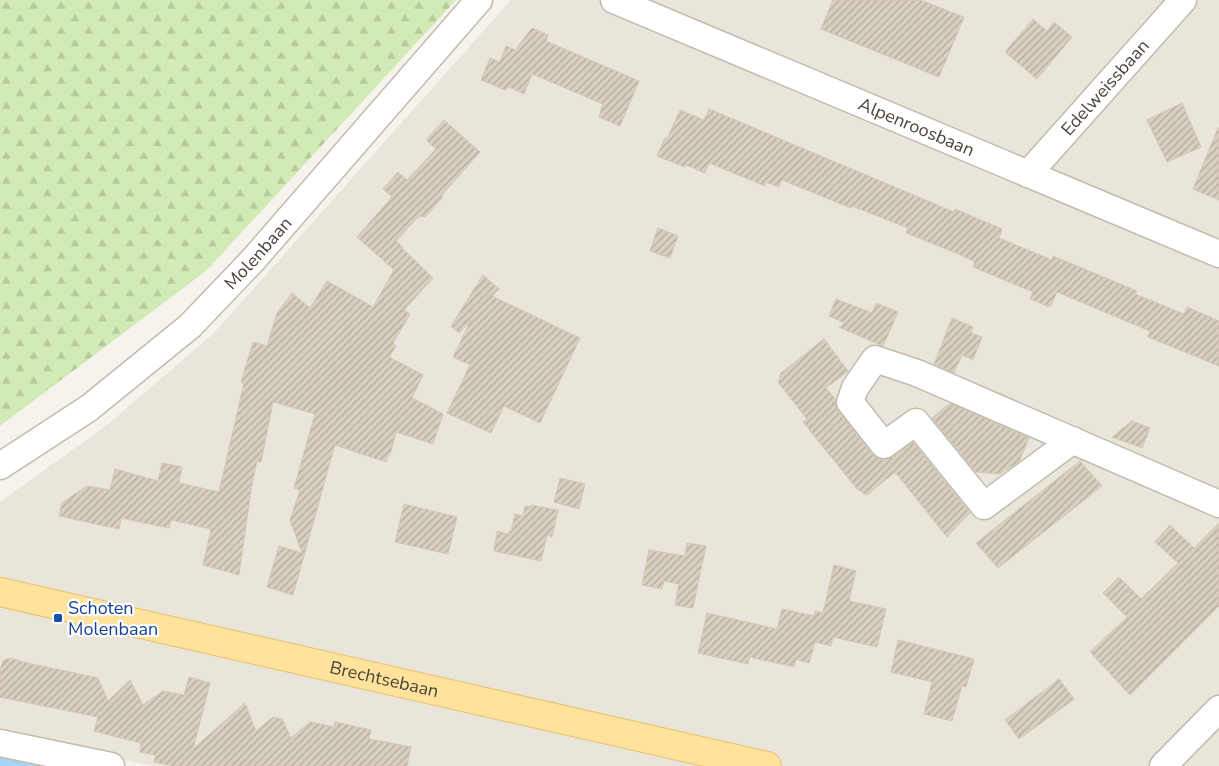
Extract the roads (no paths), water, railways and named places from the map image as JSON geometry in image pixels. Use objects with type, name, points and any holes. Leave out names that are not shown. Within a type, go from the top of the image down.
[{"type":"main road","name":"Brechtsebaan","points":[[0,592],[767,766]]},
{"type":"street","name":"Molenbaan","points":[[0,466],[89,408],[190,326],[252,260],[479,0]]},
{"type":"street","name":"Alpenroosbaan","points":[[614,0],[1219,254]]},
{"type":"street","name":"Edelweissbaan","points":[[1028,174],[1183,0]]},
{"type":"street","points":[[1073,440],[984,506],[916,422],[884,445],[850,402],[855,388],[874,359],[917,373],[1073,440],[1219,504]]},
{"type":"street","points":[[1164,766],[1219,709]]},
{"type":"street","points":[[0,743],[111,766]]},
{"type":"water","points":[[0,754],[59,766],[0,766]]},
{"type":"place","name":"Schoten Molenbaan","points":[[58,618]]}]
